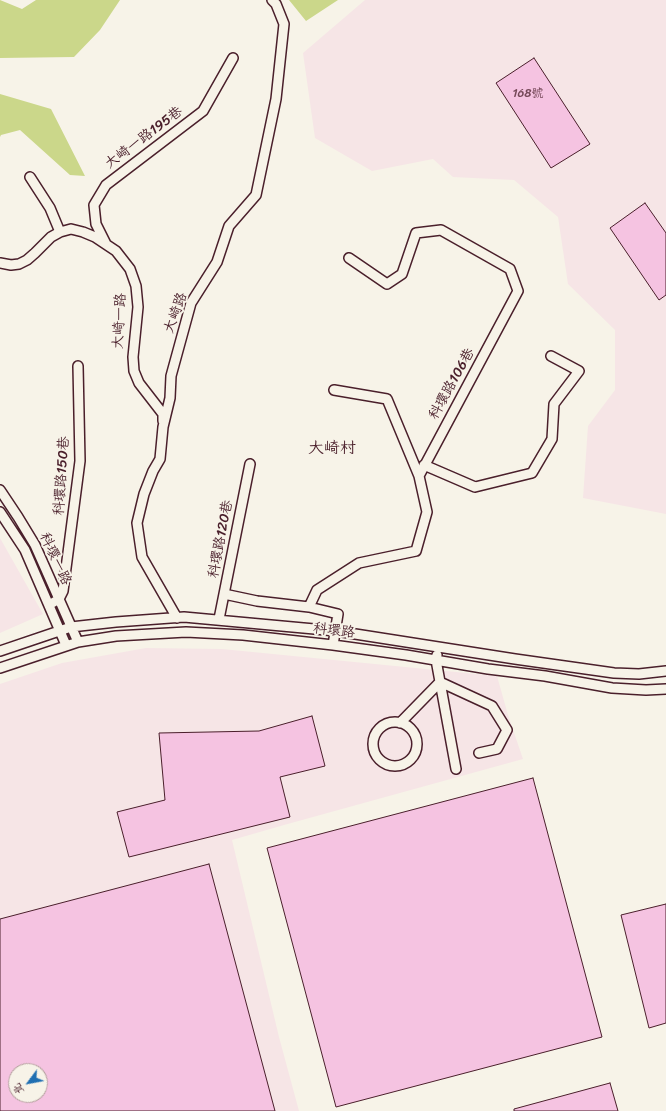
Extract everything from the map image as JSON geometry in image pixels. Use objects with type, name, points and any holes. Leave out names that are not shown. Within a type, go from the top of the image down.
[{"type":"street","name":"大崎路","points":[[177,618],[142,557],[137,523],[144,494],[153,471],[160,459],[163,427],[170,398],[171,376],[191,303],[217,262],[229,226],[256,195],[276,100],[284,24],[276,4],[272,0]]},
{"type":"street","name":"大崎一路195巷","points":[[106,244],[96,224],[94,204],[106,185],[203,111],[233,58]]},
{"type":"street","points":[[0,263],[11,265],[19,264],[27,260],[51,237],[60,232],[50,208],[30,177]]},
{"type":"street","name":"大崎一路","points":[[60,232],[71,230],[83,232],[106,244],[124,260],[130,269],[136,286],[138,307],[132,357],[134,371],[139,383],[163,414],[163,427]]},
{"type":"street","name":"科環路106巷","points":[[349,258],[388,284],[402,274],[416,233],[441,230],[510,269],[518,291],[419,476]]},
{"type":"street","points":[[424,465],[475,487],[532,473],[552,440],[554,404],[579,371],[551,356]]},
{"type":"street","name":"科環路150巷","points":[[59,599],[63,592],[65,582],[80,461],[78,366]]},
{"type":"street","points":[[309,607],[317,590],[358,563],[416,551],[427,512],[419,476],[387,399],[334,390]]},
{"type":"street","name":"科環路120巷","points":[[219,619],[250,464]]},
{"type":"street","name":"科環一路","points":[[0,490],[35,545],[78,642]]},
{"type":"street","name":"科環一路","points":[[0,512],[25,550],[61,630],[66,645]]},
{"type":"street","points":[[224,594],[257,601],[309,607],[338,614],[336,631],[332,645]]},
{"type":"street","points":[[49,605],[59,599]]},
{"type":"street","name":"科環路","points":[[0,651],[71,628],[116,622],[177,618],[184,616],[336,631],[438,648],[614,673],[638,674],[666,671]]},
{"type":"street","name":"科環路","points":[[0,668],[78,642],[116,636],[186,632],[243,635],[332,645],[488,669],[545,676],[612,688],[646,690],[666,689]]},
{"type":"street","points":[[438,648],[436,660],[456,770]]},
{"type":"street","points":[[400,723],[440,682]]},
{"type":"street","points":[[440,682],[492,706],[507,730],[497,749],[479,753]]},
{"type":"street","points":[[392,722],[400,723],[406,725],[412,730],[417,743],[416,750],[414,756],[403,765],[389,766],[377,757],[373,750],[375,735],[385,724],[392,722]]},
{"type":"shaded area","points":[[365,0],[666,0],[666,514],[583,498],[588,426],[615,390],[615,330],[568,284],[558,217],[514,180],[453,177],[433,159],[372,171],[315,138],[303,53]]},
{"type":"shaded area","points":[[0,538],[43,614],[0,633]]},
{"type":"shaded area","points":[[146,648],[222,649],[497,676],[523,759],[232,840],[279,1037],[299,1111],[0,1111],[0,684],[62,663]]},
{"type":"green space","points":[[0,0],[22,9],[36,0],[120,0],[100,30],[74,57],[0,58]]},
{"type":"green space","points":[[289,0],[338,0],[306,21]]},
{"type":"green space","points":[[0,94],[51,109],[85,176],[70,175],[20,130],[1,135],[0,137]]},
{"type":"building","points":[[534,58],[590,144],[551,168],[496,83]]},
{"type":"building","points":[[645,203],[666,233],[666,295],[659,300],[610,228]]},
{"type":"building","points":[[312,716],[325,766],[280,777],[290,817],[129,857],[117,812],[165,800],[159,733],[259,731]]},
{"type":"building","points":[[533,778],[602,1037],[336,1107],[267,848]]},
{"type":"building","points":[[209,864],[275,1111],[0,1111],[0,919]]},
{"type":"building","points":[[666,904],[666,1023],[649,1028],[621,915]]},
{"type":"building","points":[[610,1083],[618,1111],[514,1111],[514,1109]]},
{"type":"district","name":"大崎村","points":[[332,449]]}]
